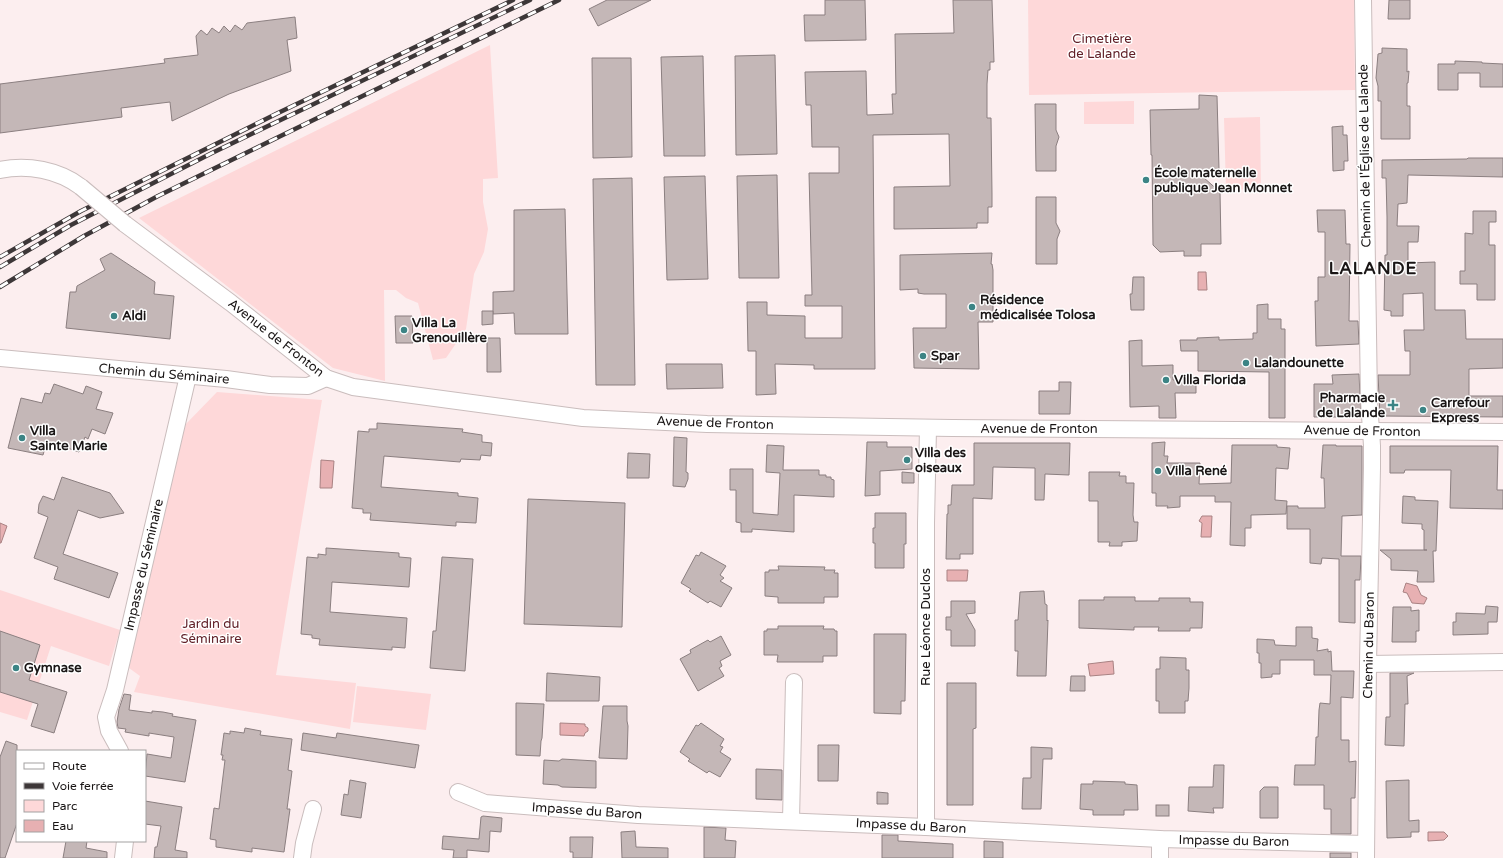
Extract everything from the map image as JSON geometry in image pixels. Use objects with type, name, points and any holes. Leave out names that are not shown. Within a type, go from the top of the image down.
[{"type":"street","name":"Chemin de l'Église de Lalande","points":[[1363,0],[1369,400],[1371,432]]},
{"type":"street","name":"Avenue de Fronton","points":[[0,170],[23,168],[48,171],[66,177],[326,378],[353,387],[583,418],[707,424],[928,428],[1503,432]]},
{"type":"street","name":"Chemin du Séminaire","points":[[0,358],[270,385],[308,386],[326,378]]},
{"type":"street","name":"Impasse du Séminaire","points":[[119,750],[109,731],[106,717],[115,690],[188,376]]},
{"type":"street","name":"Rue Léonce Duclos","points":[[926,826],[926,523],[928,428]]},
{"type":"street","name":"Chemin du Baron","points":[[1366,851],[1372,468],[1371,432]]},
{"type":"street","points":[[1368,664],[1503,662]]},
{"type":"street","points":[[791,821],[794,682]]},
{"type":"street","name":"Impasse du Baron","points":[[458,792],[485,803],[638,815],[926,826],[1366,851]]},
{"type":"street","points":[[302,858],[304,843],[313,809]]},
{"type":"street","points":[[1160,839],[1160,858]]},
{"type":"street","points":[[123,858],[125,842]]},
{"type":"green space","name":"Cimetière de Lalande","points":[[1028,0],[1354,0],[1355,90],[1029,95]]},
{"type":"green space","points":[[490,45],[498,178],[483,179],[483,202],[488,229],[484,252],[474,274],[466,329],[446,358],[433,360],[418,303],[406,298],[396,290],[384,290],[385,381],[333,368],[139,218]]},
{"type":"green space","points":[[1134,101],[1134,124],[1084,124],[1084,102]]},
{"type":"green space","points":[[1260,117],[1261,189],[1226,190],[1224,118]]},
{"type":"green space","name":"Jardin du Séminaire","points":[[217,392],[322,400],[276,675],[356,683],[350,729],[134,692],[140,676],[129,668],[183,427]]},
{"type":"green space","points":[[0,590],[120,630],[109,666],[51,646],[27,720],[0,712]]},
{"type":"green space","points":[[357,686],[431,694],[426,730],[353,722]]},
{"type":"water","points":[[1198,272],[1206,272],[1207,290],[1198,290]]},
{"type":"water","points":[[321,460],[334,461],[332,488],[320,488]]},
{"type":"water","points":[[1202,516],[1212,516],[1211,537],[1201,537],[1202,523],[1199,521]]},
{"type":"water","points":[[0,523],[7,526],[1,543],[0,543]]},
{"type":"water","points":[[947,570],[968,570],[967,581],[947,581]]},
{"type":"water","points":[[1406,583],[1417,586],[1421,595],[1427,598],[1424,604],[1412,603],[1407,593],[1403,592]]},
{"type":"water","points":[[1113,661],[1114,674],[1090,676],[1088,664]]},
{"type":"water","points":[[560,723],[585,724],[588,731],[584,736],[560,735]]},
{"type":"water","points":[[1428,832],[1444,832],[1448,836],[1444,840],[1428,841]]},
{"type":"building","points":[[607,0],[651,0],[598,26],[589,9]]},
{"type":"building","points":[[825,0],[865,0],[866,40],[805,41],[804,15],[825,15]]},
{"type":"building","points":[[953,0],[992,0],[994,62],[990,62],[990,70],[988,70],[987,118],[991,118],[992,207],[988,207],[988,223],[977,223],[977,228],[894,229],[894,187],[950,186],[949,134],[873,135],[875,369],[814,369],[814,365],[775,364],[776,394],[756,395],[756,351],[748,351],[747,302],[767,302],[767,315],[805,316],[805,338],[842,338],[842,306],[805,306],[805,295],[812,295],[809,173],[839,173],[839,147],[812,147],[811,105],[806,105],[805,72],[866,71],[867,115],[893,114],[892,94],[896,94],[895,34],[954,33]]},
{"type":"building","points":[[1389,0],[1410,0],[1410,19],[1388,19]]},
{"type":"building","points":[[295,17],[297,38],[287,40],[291,71],[229,94],[172,121],[170,102],[121,108],[122,117],[0,133],[0,84],[165,63],[164,59],[198,55],[196,36],[201,30],[207,35],[212,28],[219,33],[224,26],[230,32],[235,25],[242,30],[247,23]]},
{"type":"building","points":[[1382,48],[1407,49],[1407,72],[1409,71],[1407,83],[1407,106],[1410,106],[1410,139],[1381,139],[1381,101],[1378,101],[1378,86],[1376,78],[1378,54],[1382,53]]},
{"type":"building","points":[[775,55],[777,154],[736,155],[735,56]]},
{"type":"building","points":[[703,56],[705,156],[664,156],[661,57]]},
{"type":"building","points":[[592,58],[631,58],[632,157],[593,158]]},
{"type":"building","points":[[1455,61],[1503,64],[1503,87],[1480,87],[1480,73],[1458,73],[1458,90],[1438,90],[1438,64],[1455,64]]},
{"type":"building","points":[[1199,95],[1217,96],[1219,169],[1195,170],[1220,192],[1221,244],[1201,244],[1201,256],[1184,256],[1184,251],[1160,252],[1153,245],[1150,110],[1199,109]]},
{"type":"building","points":[[1035,104],[1056,104],[1056,130],[1059,137],[1056,146],[1056,171],[1036,171]]},
{"type":"building","points":[[1343,126],[1343,135],[1347,135],[1348,161],[1344,161],[1344,170],[1333,171],[1332,127]]},
{"type":"building","points":[[1503,158],[1503,177],[1408,175],[1407,203],[1398,204],[1397,226],[1419,226],[1418,242],[1408,242],[1408,263],[1435,262],[1435,310],[1465,310],[1466,339],[1503,339],[1503,368],[1469,369],[1469,396],[1503,396],[1503,417],[1380,416],[1378,375],[1410,375],[1410,351],[1405,351],[1404,330],[1424,330],[1423,293],[1403,294],[1403,316],[1391,316],[1391,311],[1384,310],[1385,255],[1387,255],[1387,217],[1386,178],[1382,178],[1382,160]]},
{"type":"building","points":[[777,175],[779,278],[739,278],[737,176]]},
{"type":"building","points":[[705,176],[708,279],[667,280],[664,177]]},
{"type":"building","points":[[632,178],[635,385],[596,385],[593,179]]},
{"type":"building","points":[[1036,197],[1056,197],[1056,223],[1060,231],[1057,239],[1057,264],[1036,264]]},
{"type":"building","points":[[565,209],[568,334],[515,334],[514,313],[493,314],[493,292],[514,291],[514,210]]},
{"type":"building","points":[[1317,210],[1345,210],[1346,244],[1350,244],[1349,321],[1358,321],[1359,344],[1316,346],[1315,301],[1318,301],[1318,277],[1325,277],[1325,232],[1318,232]]},
{"type":"building","points":[[1473,211],[1496,211],[1496,222],[1489,222],[1489,245],[1495,245],[1495,300],[1477,300],[1477,284],[1460,284],[1460,271],[1465,271],[1465,233],[1473,234]]},
{"type":"building","points":[[111,253],[155,282],[154,294],[174,296],[170,339],[66,328],[70,292],[76,292],[77,286],[105,270],[100,259]]},
{"type":"building","name":"Résidence médicalisée Tolosa","points":[[992,253],[993,322],[978,322],[979,369],[914,368],[913,328],[946,328],[946,294],[918,293],[918,289],[900,290],[900,255]]},
{"type":"building","points":[[1133,277],[1144,277],[1144,310],[1131,310],[1130,294],[1132,294]]},
{"type":"building","points":[[1268,304],[1268,319],[1281,319],[1281,329],[1285,329],[1285,418],[1269,418],[1269,372],[1198,371],[1198,351],[1181,351],[1180,340],[1197,340],[1197,338],[1219,337],[1219,340],[1253,339],[1253,333],[1257,333],[1257,305]]},
{"type":"building","points":[[482,311],[493,311],[493,324],[482,325]]},
{"type":"building","name":"Villa La Grenouillère","points":[[395,316],[412,316],[413,343],[396,343]]},
{"type":"building","points":[[487,338],[500,338],[501,372],[487,372]]},
{"type":"building","points":[[1142,340],[1142,366],[1173,365],[1173,380],[1196,379],[1196,393],[1175,393],[1176,418],[1159,418],[1159,406],[1130,407],[1129,341]]},
{"type":"building","points":[[666,364],[722,364],[723,388],[667,389]]},
{"type":"building","points":[[1359,374],[1361,417],[1314,417],[1314,384],[1333,384],[1332,375]]},
{"type":"building","points":[[1059,382],[1071,382],[1070,414],[1039,414],[1039,391],[1059,391]]},
{"type":"building","points":[[54,384],[83,394],[86,386],[102,392],[96,409],[113,413],[105,434],[92,429],[88,439],[85,437],[79,452],[47,441],[43,455],[8,448],[21,398],[42,403],[45,393],[50,394]]},
{"type":"building","points":[[377,423],[463,429],[462,432],[482,435],[482,442],[492,443],[491,456],[481,455],[480,460],[461,459],[460,462],[384,456],[381,487],[458,493],[458,496],[478,498],[476,523],[456,522],[456,526],[370,520],[371,513],[363,513],[363,509],[352,508],[358,431],[369,432],[369,429],[377,429]]},
{"type":"building","points":[[674,437],[687,438],[686,472],[688,473],[688,479],[685,487],[673,486]]},
{"type":"building","points":[[867,442],[887,442],[887,447],[912,447],[912,469],[880,471],[880,495],[865,496]]},
{"type":"building","points":[[1165,442],[1164,456],[1168,456],[1167,463],[1200,463],[1199,484],[1231,483],[1232,445],[1277,445],[1277,447],[1290,448],[1288,469],[1276,468],[1275,500],[1287,501],[1286,514],[1251,515],[1251,528],[1245,528],[1245,546],[1230,545],[1231,502],[1215,502],[1215,496],[1180,496],[1180,507],[1167,508],[1168,506],[1156,506],[1156,493],[1152,493],[1152,443]]},
{"type":"building","points":[[974,443],[1070,443],[1069,475],[1045,474],[1044,500],[1035,500],[1035,468],[993,467],[992,499],[973,498],[973,554],[960,554],[960,559],[946,559],[947,514],[948,505],[951,505],[952,485],[974,485]]},
{"type":"building","points":[[767,445],[784,446],[783,470],[819,470],[819,475],[826,475],[826,477],[831,477],[831,479],[834,480],[834,497],[794,495],[794,532],[752,529],[752,532],[741,532],[741,523],[736,522],[736,490],[730,490],[730,469],[753,469],[753,513],[778,515],[780,473],[766,472]]},
{"type":"building","points":[[1323,445],[1362,446],[1362,515],[1342,516],[1341,556],[1361,556],[1360,580],[1355,580],[1355,623],[1339,622],[1339,559],[1322,558],[1321,564],[1310,563],[1310,529],[1287,529],[1287,506],[1298,506],[1298,508],[1325,508],[1324,478],[1321,478]]},
{"type":"building","points":[[1390,446],[1498,446],[1497,490],[1503,490],[1503,509],[1450,508],[1451,470],[1405,470],[1404,473],[1390,473]]},
{"type":"building","points":[[628,453],[650,454],[649,478],[627,478]]},
{"type":"building","points":[[902,472],[914,473],[914,483],[902,483]]},
{"type":"building","points":[[1089,472],[1120,472],[1119,476],[1126,476],[1126,483],[1134,483],[1133,515],[1134,522],[1138,522],[1137,541],[1122,542],[1122,546],[1109,546],[1110,542],[1098,542],[1098,501],[1089,501]]},
{"type":"building","points":[[62,477],[110,493],[124,513],[100,518],[78,510],[63,554],[118,573],[109,598],[54,579],[58,567],[34,558],[48,517],[38,513],[39,504],[43,496],[54,500]]},
{"type":"building","points":[[1403,496],[1415,497],[1415,500],[1438,501],[1436,551],[1433,551],[1434,582],[1417,582],[1418,571],[1391,570],[1391,559],[1380,550],[1424,550],[1424,530],[1422,529],[1422,524],[1402,523]]},
{"type":"building","points":[[528,499],[625,503],[622,627],[524,624]]},
{"type":"building","points":[[875,513],[906,513],[904,568],[875,568],[875,543],[873,543],[873,528],[875,528]]},
{"type":"building","points":[[326,548],[399,553],[399,557],[411,558],[409,587],[332,582],[330,612],[407,618],[405,648],[392,647],[392,650],[319,645],[320,639],[312,638],[312,635],[301,634],[307,557],[318,558],[318,554],[326,555]]},
{"type":"building","points":[[701,552],[726,566],[720,575],[724,578],[720,581],[732,588],[721,607],[710,601],[708,603],[689,591],[691,589],[681,583],[696,555],[699,556]]},
{"type":"building","points":[[442,557],[473,559],[465,671],[430,668],[433,631],[436,631]]},
{"type":"building","points":[[778,566],[825,567],[824,570],[835,570],[834,573],[838,573],[838,597],[824,597],[824,603],[778,603],[778,597],[765,596],[765,572],[769,572],[769,570],[779,570]]},
{"type":"building","points":[[1044,591],[1045,604],[1047,605],[1047,621],[1048,620],[1046,676],[1017,676],[1018,651],[1015,651],[1015,620],[1018,620],[1020,592]]},
{"type":"building","points":[[1104,597],[1135,597],[1135,601],[1159,601],[1159,598],[1190,598],[1190,602],[1203,602],[1202,628],[1190,628],[1190,631],[1158,631],[1159,627],[1134,627],[1134,630],[1079,628],[1079,600],[1104,600]]},
{"type":"building","points":[[951,601],[975,601],[975,613],[966,614],[975,630],[975,646],[951,646],[951,630],[946,630],[946,617],[951,617]]},
{"type":"building","points":[[1486,606],[1498,607],[1497,622],[1488,622],[1488,634],[1453,635],[1453,622],[1456,622],[1456,613],[1485,614]]},
{"type":"building","points":[[1393,607],[1411,607],[1411,611],[1419,610],[1419,631],[1416,631],[1416,642],[1392,642]]},
{"type":"building","points":[[778,626],[824,626],[823,629],[834,629],[837,631],[837,656],[823,656],[823,662],[777,662],[778,655],[764,655],[764,631],[767,631],[767,629],[778,629]]},
{"type":"building","points":[[1296,627],[1312,627],[1312,638],[1318,639],[1317,651],[1328,649],[1328,652],[1331,651],[1332,671],[1354,671],[1353,698],[1341,697],[1341,740],[1349,740],[1349,762],[1356,761],[1355,798],[1351,798],[1351,834],[1331,834],[1331,809],[1324,809],[1324,785],[1294,785],[1295,765],[1315,765],[1316,737],[1318,737],[1320,703],[1330,704],[1331,675],[1314,675],[1314,660],[1280,660],[1280,674],[1272,674],[1272,677],[1261,678],[1261,663],[1259,663],[1259,653],[1257,653],[1257,639],[1274,640],[1275,645],[1296,646]]},
{"type":"building","points":[[0,631],[40,645],[29,680],[67,692],[54,733],[31,726],[38,704],[0,692]]},
{"type":"building","points":[[874,634],[906,634],[905,701],[901,701],[901,714],[874,713]]},
{"type":"building","points":[[721,636],[731,655],[720,661],[722,666],[719,668],[724,676],[698,691],[680,659],[691,653],[690,650],[708,640],[710,642]]},
{"type":"building","points":[[1160,657],[1186,658],[1186,670],[1189,670],[1189,688],[1188,701],[1185,701],[1185,713],[1159,713],[1159,701],[1156,701],[1156,669],[1160,669]]},
{"type":"building","points":[[547,673],[600,677],[599,701],[546,701]]},
{"type":"building","points":[[1390,673],[1414,673],[1407,676],[1408,704],[1405,704],[1404,746],[1385,745],[1386,717],[1390,717]]},
{"type":"building","points":[[1071,676],[1085,676],[1085,691],[1070,691]]},
{"type":"building","points":[[947,683],[976,683],[976,728],[973,729],[973,805],[947,805]]},
{"type":"building","points":[[124,694],[131,695],[129,710],[152,713],[152,711],[163,712],[173,714],[172,716],[196,720],[185,782],[146,776],[147,754],[171,758],[174,737],[149,733],[149,736],[125,732],[126,729],[118,728],[117,722],[119,709]]},
{"type":"building","points":[[516,703],[544,704],[540,756],[516,755]]},
{"type":"building","points":[[603,706],[627,706],[627,759],[599,758]]},
{"type":"building","points":[[701,723],[724,739],[720,746],[723,747],[720,752],[731,759],[720,777],[709,771],[707,773],[688,761],[690,759],[680,752],[696,725],[698,726]]},
{"type":"building","points":[[245,728],[261,731],[260,735],[292,739],[288,770],[292,771],[287,809],[290,809],[284,852],[252,848],[252,852],[216,847],[216,840],[210,839],[214,808],[219,809],[225,760],[222,760],[223,755],[221,755],[224,733],[230,734],[230,731],[244,733]]},
{"type":"building","points":[[303,733],[336,738],[337,733],[419,745],[415,768],[301,750]]},
{"type":"building","points":[[6,741],[17,745],[16,826],[5,858],[0,858],[0,757]]},
{"type":"building","points":[[818,745],[839,745],[838,781],[818,781]]},
{"type":"building","points":[[1031,747],[1052,748],[1052,759],[1043,759],[1041,809],[1022,809],[1023,778],[1031,778]]},
{"type":"building","points":[[562,759],[596,761],[596,788],[562,787],[558,785],[543,784],[544,760],[559,761]]},
{"type":"building","points":[[1214,765],[1224,765],[1223,808],[1213,808],[1214,813],[1188,811],[1189,787],[1213,787]]},
{"type":"building","points":[[756,769],[782,770],[782,800],[756,799]]},
{"type":"building","points":[[350,780],[366,783],[361,818],[341,815],[344,794],[348,795]]},
{"type":"building","points":[[1409,780],[1409,821],[1419,820],[1419,832],[1411,832],[1411,837],[1387,838],[1386,781]]},
{"type":"building","points":[[1093,781],[1125,782],[1125,784],[1137,785],[1138,810],[1124,810],[1124,815],[1093,815],[1093,810],[1080,809],[1081,784],[1093,784]]},
{"type":"building","points":[[1264,787],[1278,787],[1278,818],[1260,818],[1260,791]]},
{"type":"building","points":[[877,792],[888,793],[888,804],[877,804]]},
{"type":"building","points":[[146,801],[182,807],[175,850],[187,852],[187,858],[154,858],[155,847],[157,847],[161,826],[146,824]]},
{"type":"building","points":[[1156,805],[1169,805],[1169,816],[1156,816]]},
{"type":"building","points":[[481,817],[502,818],[501,832],[490,831],[489,852],[467,850],[467,858],[453,858],[454,850],[442,849],[443,836],[479,839]]},
{"type":"building","points":[[704,827],[726,828],[725,840],[736,841],[735,858],[704,858]]},
{"type":"building","points":[[635,831],[636,847],[668,848],[668,858],[622,858],[621,832]]},
{"type":"building","points":[[882,835],[898,835],[898,841],[953,844],[953,858],[882,858]]},
{"type":"building","points":[[570,837],[593,837],[592,858],[573,858],[573,852],[570,852]]},
{"type":"building","points":[[984,841],[1003,842],[1003,858],[984,858]]},
{"type":"building","points":[[66,842],[87,842],[86,848],[107,852],[107,858],[63,858]]},
{"type":"building","points":[[1330,853],[1351,853],[1351,858],[1330,858]]},
{"type":"railway","points":[[0,257],[81,211],[278,113],[513,0]]},
{"type":"railway","points":[[0,267],[71,225],[212,153],[530,0]]},
{"type":"railway","points":[[0,287],[84,236],[158,196],[559,0]]},
{"type":"place","name":"École maternelle publique Jean Monnet","points":[[1146,180]]},
{"type":"place","name":"Résidence médicalisée Tolosa","points":[[972,307]]},
{"type":"place","name":"Aldi","points":[[114,316]]},
{"type":"place","name":"Villa La Grenouillère","points":[[404,330]]},
{"type":"place","name":"Spar","points":[[923,356]]},
{"type":"place","name":"Lalandounette","points":[[1246,363]]},
{"type":"place","name":"Villa Florida","points":[[1166,380]]},
{"type":"place","name":"Pharmacie de Lalande","points":[[1393,405]]},
{"type":"place","name":"Carrefour Express","points":[[1423,410]]},
{"type":"place","name":"Villa Sainte Marie","points":[[22,438]]},
{"type":"place","name":"Villa des oiseaux","points":[[907,460]]},
{"type":"place","name":"Villa René","points":[[1158,471]]},
{"type":"place","name":"Gymnase","points":[[16,668]]},
{"type":"district","name":"LALANDE","points":[[1373,268]]}]
